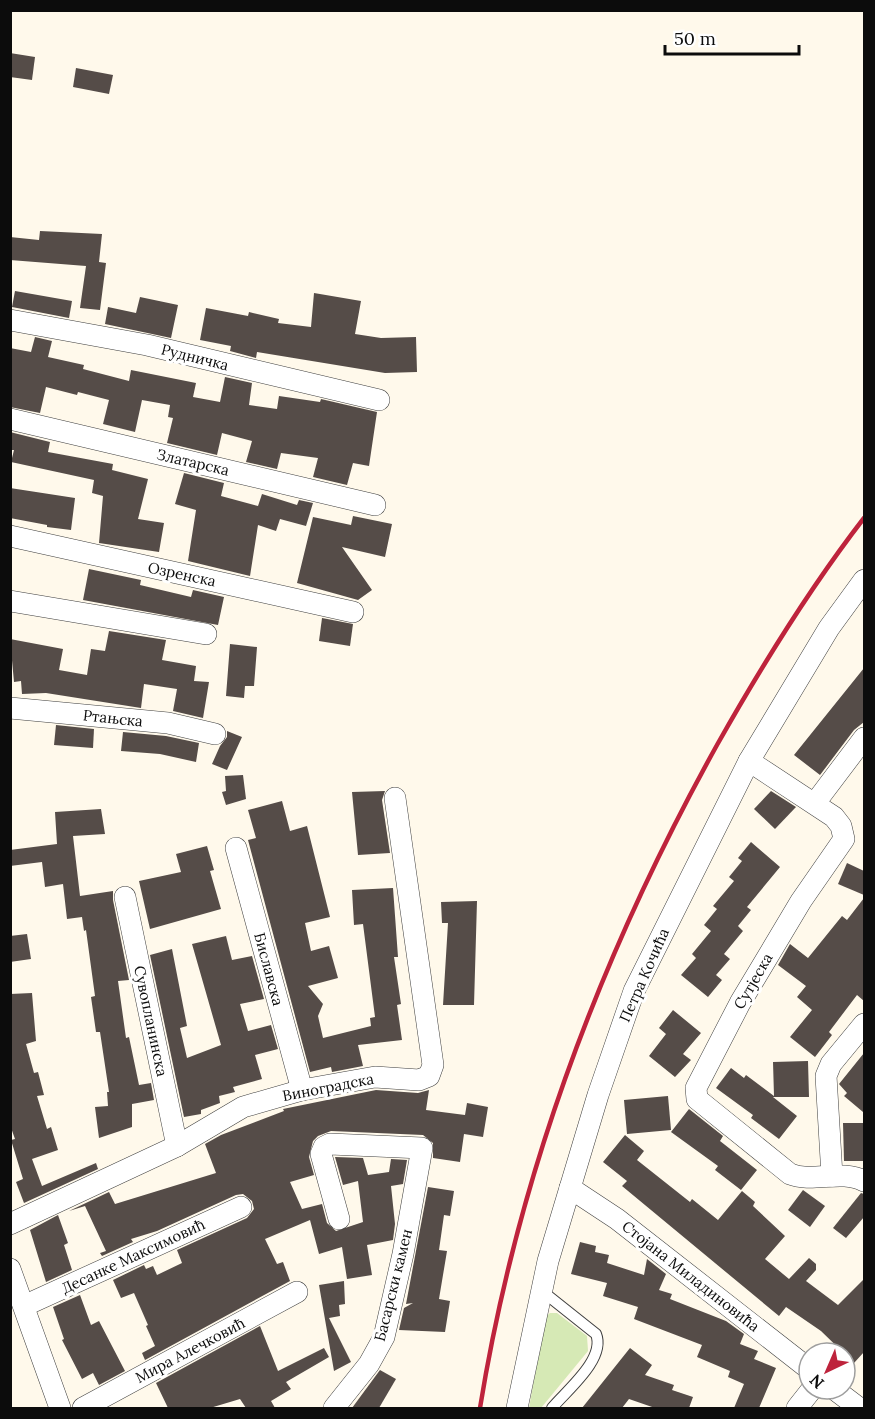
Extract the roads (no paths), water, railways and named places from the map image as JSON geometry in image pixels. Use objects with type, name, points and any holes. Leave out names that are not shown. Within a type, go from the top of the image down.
[{"type":"street","name":"Рудничка","points":[[10,320],[147,345],[379,400]]},
{"type":"street","name":"Златарска","points":[[10,419],[375,505]]},
{"type":"street","name":"Озренска","points":[[10,536],[353,612]]},
{"type":"street","name":"Петра Кочића","points":[[517,1408],[541,1291],[598,1095],[634,991],[749,761],[829,628],[864,580]]},
{"type":"street","points":[[10,601],[207,634]]},
{"type":"street","name":"Ртањска","points":[[10,708],[168,723],[215,734]]},
{"type":"street","points":[[816,803],[864,738]]},
{"type":"street","name":"Сутјеска","points":[[749,761],[816,803],[841,826],[843,844],[801,901],[740,1003],[695,1094],[699,1104],[790,1174],[857,1177],[864,1181]]},
{"type":"street","name":"Виноградска","points":[[10,1224],[177,1146],[243,1107],[302,1090],[375,1077],[419,1080],[429,1076],[432,1071],[395,798]]},
{"type":"street","name":"Биславска","points":[[237,849],[302,1090]]},
{"type":"street","name":"Сувопланинска","points":[[125,897],[177,1146]]},
{"type":"street","points":[[832,1176],[826,1076],[831,1064],[864,1024]]},
{"type":"street","name":"Басарски камен","points":[[334,1408],[369,1364],[384,1337],[403,1254],[422,1148],[330,1144],[324,1147],[321,1154],[339,1219]]},
{"type":"street","name":"Стојана Миладиновића","points":[[570,1188],[617,1219],[797,1360]]},
{"type":"street","name":"Десанке Максимовић","points":[[26,1305],[241,1207]]},
{"type":"street","points":[[10,1269],[26,1305],[60,1408]]},
{"type":"street","name":"Мира Алечковић","points":[[83,1408],[297,1292]]},
{"type":"lane","points":[[541,1291],[596,1334],[599,1344],[596,1358],[552,1408]]},
{"type":"railway","points":[[480,1408],[496,1321],[541,1150],[601,984],[675,823],[717,745],[786,629],[864,518]]}]
